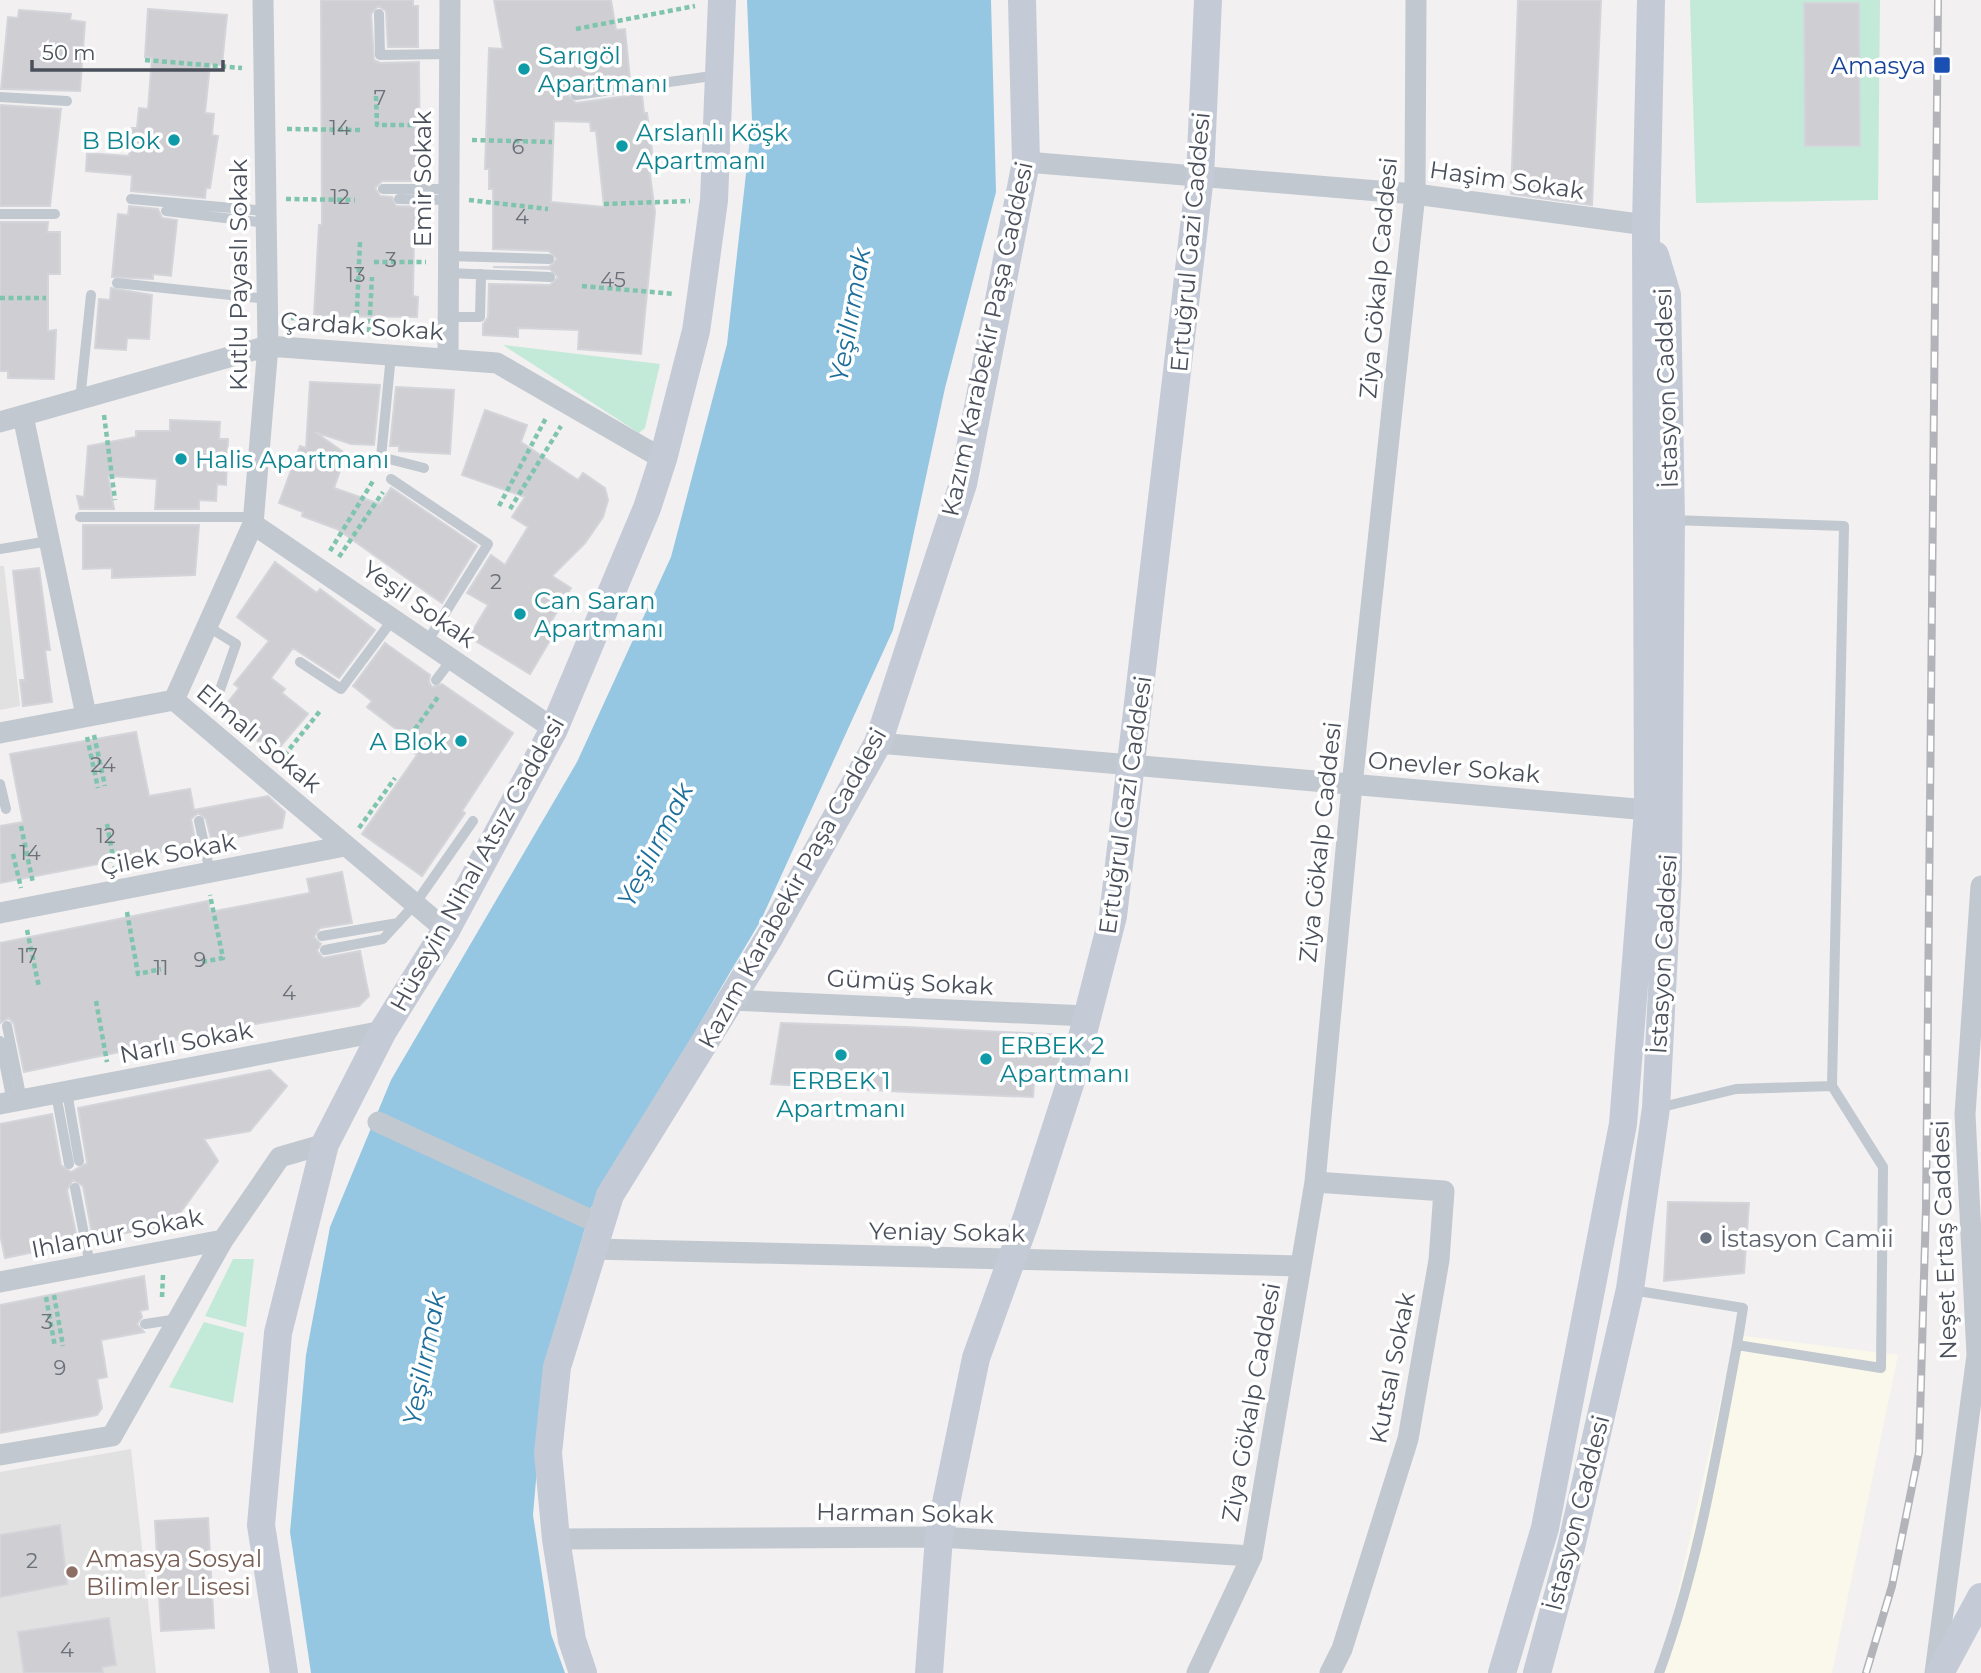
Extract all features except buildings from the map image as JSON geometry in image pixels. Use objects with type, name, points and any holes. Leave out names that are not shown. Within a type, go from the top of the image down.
[{"type":"street","name":"Kutlu Payaslı Sokak","points":[[174,700],[253,521],[268,346],[263,0]]},
{"type":"street","name":"Emir Sokak","points":[[448,359],[450,0]]},
{"type":"street","name":"Kazım Karabekir Paşa Caddesi","points":[[583,1673],[572,1640],[556,1539],[548,1453],[557,1367],[610,1195],[731,1000],[878,743],[963,484],[1026,162],[1023,0]]},
{"type":"street","name":"Ertuğrul Gazi Caddesi","points":[[929,1673],[939,1538],[976,1358],[1027,1217],[1065,1097],[1113,916],[1133,765],[1200,176],[1208,0]]},
{"type":"street","name":"Ziya Gökalp Caddesi","points":[[1197,1673],[1252,1556],[1315,1182],[1352,785],[1415,194],[1416,0]]},
{"type":"street","name":"İstasyon Caddesi","points":[[1537,1673],[1571,1547],[1630,1289],[1656,1108],[1668,873],[1659,520],[1646,225],[1651,0]]},
{"type":"street","name":"Hüseyin Nihal Atsız Caddesi","points":[[284,1673],[261,1525],[278,1333],[325,1144],[383,1031],[446,930],[554,729],[647,508],[663,459],[696,331],[714,200],[720,65],[708,1]]},
{"type":"street","name":"Haşim Sokak","points":[[1026,162],[1415,194],[1646,225]]},
{"type":"street","name":"Çardak Sokak","points":[[0,422],[268,346],[497,363],[663,459]]},
{"type":"street","points":[[23,416],[86,715]]},
{"type":"street","name":"İstasyon Caddesi","points":[[1502,1673],[1545,1528],[1623,1124],[1648,810],[1659,520]]},
{"type":"street","name":"Yeşil Sokak","points":[[253,521],[554,729]]},
{"type":"street","name":"Elmalı Sokak","points":[[0,733],[174,700],[446,930]]},
{"type":"street","name":"Onevler Sokak","points":[[878,743],[1648,810]]},
{"type":"street","name":"Çilek Sokak","points":[[0,913],[345,846]]},
{"type":"street","name":"Neşet Ertaş Caddesi","points":[[1935,1673],[1977,1355],[1965,1114],[1981,886]]},
{"type":"street","name":"Gümüş Sokak","points":[[731,1000],[1087,1016]]},
{"type":"street","name":"Narlı Sokak","points":[[11,1102],[383,1031]]},
{"type":"street","points":[[379,1122],[597,1237]]},
{"type":"street","name":"Ihlamur Sokak","points":[[0,1282],[223,1240],[280,1157],[325,1144]]},
{"type":"street","name":"Kutsal Sokak","points":[[1315,1182],[1444,1191],[1439,1260],[1408,1439],[1342,1649],[1330,1673]]},
{"type":"street","name":"Yeniay Sokak","points":[[597,1237],[1010,1259],[1301,1266]]},
{"type":"street","points":[[0,1455],[112,1436],[223,1240]]},
{"type":"street","name":"Harman Sokak","points":[[556,1539],[939,1538],[1252,1556]]},
{"type":"street","points":[[1940,1673],[1981,1597]]},
{"type":"lane","points":[[379,14],[380,55],[449,54]]},
{"type":"lane","points":[[576,95],[720,65]]},
{"type":"lane","points":[[0,97],[67,101]]},
{"type":"lane","points":[[383,189],[448,196]]},
{"type":"lane","points":[[399,200],[448,196]]},
{"type":"lane","points":[[131,199],[266,211]]},
{"type":"lane","points":[[166,211],[266,211]]},
{"type":"lane","points":[[0,214],[55,214]]},
{"type":"lane","points":[[448,263],[549,259]]},
{"type":"lane","points":[[448,263],[481,274],[550,277]]},
{"type":"lane","points":[[448,317],[480,317],[481,274]]},
{"type":"lane","points":[[117,282],[268,308]]},
{"type":"lane","points":[[80,400],[91,295]]},
{"type":"lane","points":[[391,355],[381,457],[424,468]]},
{"type":"lane","points":[[391,479],[488,544],[427,642]]},
{"type":"lane","points":[[80,517],[253,521]]},
{"type":"lane","points":[[1659,520],[1844,526],[1832,1086],[1883,1167],[1881,1367],[1737,1345]]},
{"type":"lane","points":[[0,550],[49,541]]},
{"type":"lane","points":[[300,662],[341,689],[393,619]]},
{"type":"lane","points":[[207,626],[236,644],[214,707]]},
{"type":"lane","points":[[436,680],[457,662]]},
{"type":"lane","points":[[0,784],[6,809]]},
{"type":"lane","points":[[199,821],[207,873]]},
{"type":"lane","points":[[325,950],[383,939],[415,904],[473,821]]},
{"type":"lane","points":[[322,936],[398,923]]},
{"type":"lane","points":[[7,1026],[11,1102]]},
{"type":"lane","points":[[0,1041],[11,1102]]},
{"type":"lane","points":[[1656,1108],[1736,1089],[1832,1086]]},
{"type":"lane","points":[[61,1093],[74,1162]]},
{"type":"lane","points":[[75,1188],[90,1265]]},
{"type":"lane","points":[[1630,1289],[1743,1308],[1701,1531],[1659,1673]]},
{"type":"lane","points":[[148,1324],[178,1319]]},
{"type":"path","points":[[576,29],[708,1]]},
{"type":"path","points":[[145,61],[264,70]]},
{"type":"path","points":[[376,96],[377,125],[552,142]]},
{"type":"path","points":[[265,129],[360,130]]},
{"type":"path","points":[[448,196],[548,209]]},
{"type":"path","points":[[266,211],[355,200]]},
{"type":"path","points":[[604,204],[714,200]]},
{"type":"path","points":[[360,242],[362,354]]},
{"type":"path","points":[[374,262],[448,263]]},
{"type":"path","points":[[362,354],[372,276]]},
{"type":"path","points":[[582,286],[701,296]]},
{"type":"path","points":[[0,298],[46,298]]},
{"type":"path","points":[[268,308],[335,321]]},
{"type":"path","points":[[101,394],[116,504]]},
{"type":"path","points":[[499,506],[565,403]]},
{"type":"path","points":[[510,509],[565,403]]},
{"type":"path","points":[[325,571],[391,479]]},
{"type":"path","points":[[325,571],[373,480]]},
{"type":"path","points":[[410,736],[457,662]]},
{"type":"path","points":[[265,779],[320,711]]},
{"type":"path","points":[[86,715],[105,786]]},
{"type":"path","points":[[86,715],[98,788]]},
{"type":"path","points":[[345,846],[395,778]]},
{"type":"path","points":[[107,824],[138,974],[161,969]]},
{"type":"path","points":[[21,826],[40,987]]},
{"type":"path","points":[[13,854],[29,907]]},
{"type":"path","points":[[202,962],[223,958],[207,873]]},
{"type":"path","points":[[96,1001],[111,1083]]},
{"type":"path","points":[[148,1324],[164,1292],[162,1272]]},
{"type":"path","points":[[46,1273],[63,1346]]},
{"type":"path","points":[[46,1273],[55,1347]]},
{"type":"shaded area","points":[[0,566],[4,566],[20,706],[0,710]]},
{"type":"shaded area","points":[[1735,1335],[1898,1355],[1832,1673],[1660,1673]]},
{"type":"shaded area","name":"Amasya Sosyal Bilimler Lisesi","points":[[131,1449],[156,1673],[0,1673],[0,1472]]},
{"type":"green space","points":[[1690,0],[1880,0],[1878,200],[1696,203]]},
{"type":"green space","points":[[503,345],[660,364],[645,428],[639,433]]},
{"type":"green space","points":[[233,1259],[254,1259],[246,1327],[205,1316]]},
{"type":"green space","points":[[204,1322],[244,1333],[233,1403],[169,1387]]},
{"type":"water","name":"Yeşilırmak","points":[[747,0],[991,0],[996,192],[945,388],[893,630],[761,920],[591,1208],[545,1376],[533,1515],[551,1634],[565,1673],[311,1673],[290,1532],[306,1355],[330,1227],[391,1080],[577,762],[671,557],[727,344],[752,120]]},
{"type":"railway","points":[[1866,1673],[1892,1586],[1919,1452],[1926,1207],[1938,0]]},
{"type":"place","name":"Amasya","points":[[1942,65]]},
{"type":"place","name":"Sarıgöl Apartmanı","points":[[524,69]]},
{"type":"place","name":"B Blok","points":[[174,140]]},
{"type":"place","name":"Arslanlı Köşk Apartmanı","points":[[622,146]]},
{"type":"place","name":"Halis Apartmanı","points":[[181,459]]},
{"type":"place","name":"Can Saran Apartmanı","points":[[520,614]]},
{"type":"place","name":"A Blok","points":[[461,741]]},
{"type":"place","name":"ERBEK 1 Apartmanı","points":[[841,1055]]},
{"type":"place","name":"ERBEK 2 Apartmanı","points":[[986,1059]]},
{"type":"place","name":"İstasyon Camii","points":[[1706,1238]]},
{"type":"place","name":"Amasya Sosyal Bilimler Lisesi","points":[[72,1572]]}]
